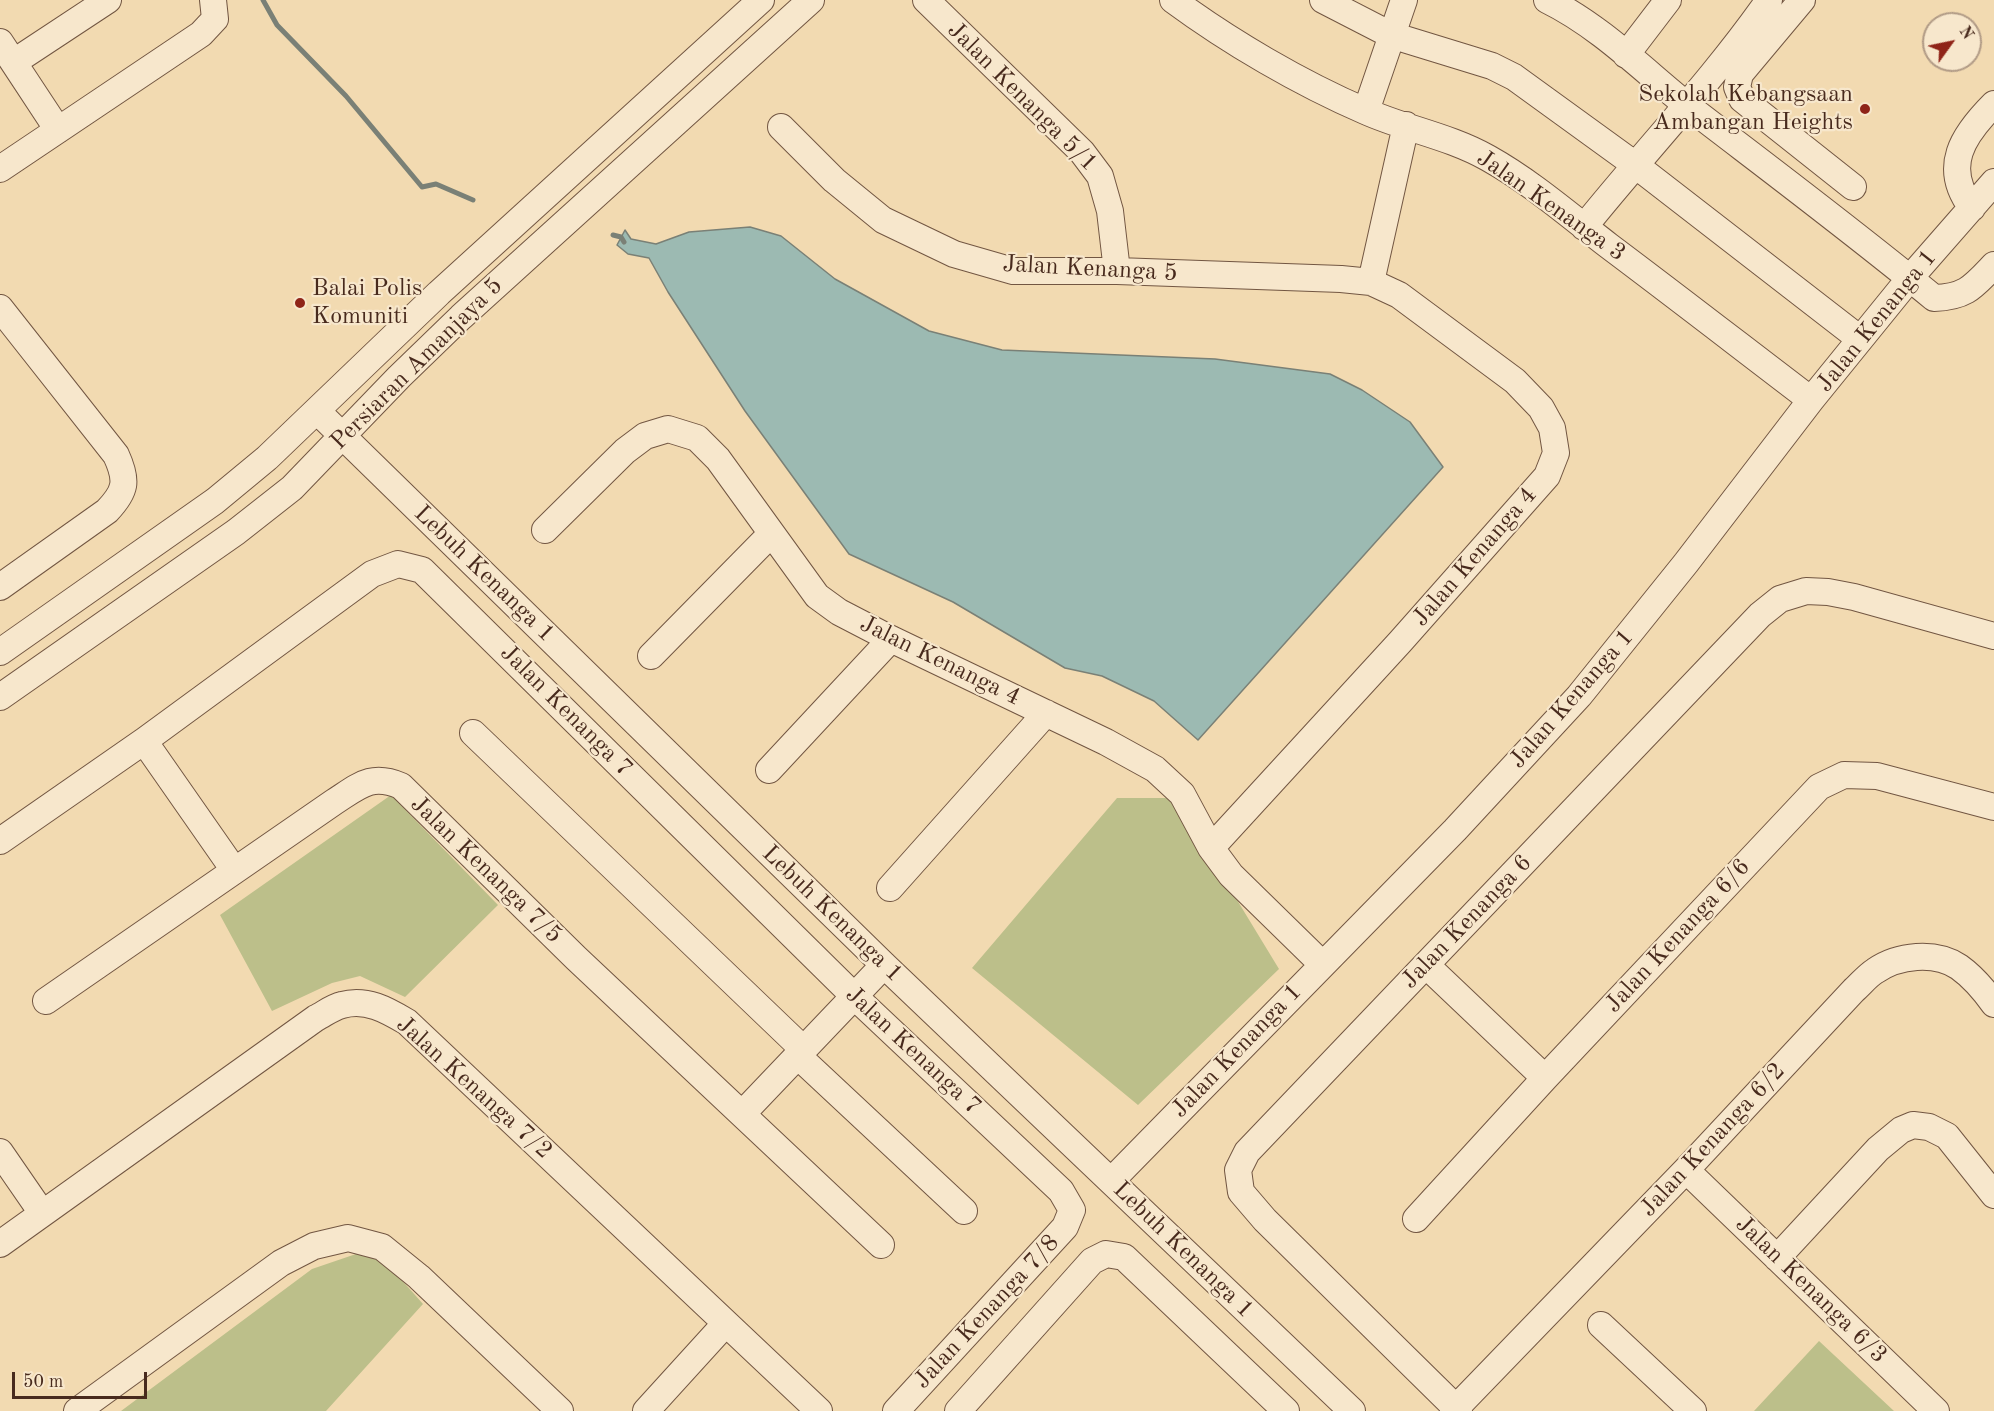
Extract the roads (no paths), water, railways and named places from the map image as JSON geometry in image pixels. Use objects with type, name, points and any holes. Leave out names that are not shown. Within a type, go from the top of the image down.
[{"type":"street","points":[[58,130],[7,52],[108,0]]},
{"type":"street","points":[[0,168],[201,34],[215,19],[213,0]]},
{"type":"street","name":"Persiaran Amanjaya 5","points":[[0,652],[215,501],[267,458],[439,293],[761,0]]},
{"type":"street","name":"Persiaran Amanjaya 5","points":[[0,697],[236,532],[292,488],[461,317],[811,0]]},
{"type":"street","name":"Jalan Kenanga 5/1","points":[[926,0],[1082,152],[1100,176],[1110,211],[1117,271]]},
{"type":"street","name":"Jalan Kenanga 3","points":[[1173,0],[1205,24],[1259,57],[1366,111],[1460,144],[1516,175],[1811,400]]},
{"type":"street","points":[[1323,0],[1391,35],[1492,66],[1514,77],[1634,164],[1860,339]]},
{"type":"street","points":[[1366,111],[1404,0]]},
{"type":"street","points":[[1626,55],[1668,0]]},
{"type":"street","points":[[1584,227],[1769,0]]},
{"type":"street","points":[[1802,0],[1740,74],[1737,87],[1742,99],[1853,187]]},
{"type":"street","points":[[1561,3],[1934,298],[1963,294],[1994,265]]},
{"type":"street","points":[[1972,208],[1963,196],[1956,174],[1959,149],[1976,122],[1994,104]]},
{"type":"street","points":[[1371,282],[1406,125]]},
{"type":"street","name":"Jalan Kenanga 5","points":[[781,127],[834,180],[883,220],[954,254],[1013,271],[1117,271],[1371,282]]},
{"type":"street","name":"Jalan Kenanga 1","points":[[1111,1181],[1455,830],[1579,696],[1686,563],[1860,339],[1994,182]]},
{"type":"street","name":"Jalan Kenanga 4","points":[[1211,848],[1401,642],[1547,476],[1556,453],[1552,428],[1541,408],[1515,381],[1399,295],[1371,282]]},
{"type":"street","points":[[0,308],[116,455],[122,469],[124,485],[120,498],[107,511],[3,580]]},
{"type":"street","name":"Lebuh Kenanga 1","points":[[317,411],[884,965],[1352,1411]]},
{"type":"street","name":"Jalan Kenanga 4","points":[[545,530],[624,451],[645,436],[668,429],[697,438],[718,459],[817,596],[839,612],[891,639],[1106,742],[1155,769],[1182,794],[1211,848],[1231,875],[1322,964]]},
{"type":"street","points":[[651,656],[771,534]]},
{"type":"street","name":"Jalan Kenanga 7","points":[[0,841],[144,741],[372,574],[398,564],[422,570],[854,996],[1061,1191],[1072,1210]]},
{"type":"street","name":"Jalan Kenanga 6","points":[[1456,1410],[1265,1220],[1241,1192],[1238,1170],[1247,1152],[1760,615],[1780,599],[1806,591],[1828,592],[1854,597],[1994,636]]},
{"type":"street","points":[[769,770],[891,639]]},
{"type":"street","points":[[890,888],[1046,713]]},
{"type":"street","points":[[473,733],[964,1211]]},
{"type":"street","points":[[144,741],[234,870]]},
{"type":"street","name":"Jalan Kenanga 6/6","points":[[1416,1219],[1545,1078],[1819,788],[1844,775],[1877,776],[1994,807]]},
{"type":"street","name":"Jalan Kenanga 7/5","points":[[46,1001],[334,801],[366,782],[385,780],[401,786],[576,958],[881,1245]]},
{"type":"street","name":"Jalan Kenanga 6/2","points":[[1456,1410],[1686,1170],[1854,990],[1875,971],[1893,961],[1924,955],[1957,966],[1979,984],[1994,1004]]},
{"type":"street","points":[[743,1113],[884,965]]},
{"type":"street","points":[[1426,965],[1545,1078]]},
{"type":"street","name":"Jalan Kenanga 7/2","points":[[0,1244],[316,1018],[342,1005],[363,1003],[387,1010],[407,1022],[819,1411]]},
{"type":"street","points":[[1777,1258],[1878,1149],[1901,1130],[1913,1125],[1929,1127],[1947,1136],[1994,1195]]},
{"type":"street","points":[[0,1152],[42,1213]]},
{"type":"street","name":"Jalan Kenanga 6/3","points":[[1686,1170],[1936,1411]]},
{"type":"street","name":"Jalan Kenanga 7/8","points":[[896,1411],[1065,1227],[1072,1210]]},
{"type":"street","points":[[77,1411],[281,1263],[314,1246],[348,1238],[382,1247],[410,1269],[560,1411]]},
{"type":"street","points":[[958,1411],[1092,1261],[1106,1254],[1124,1257],[1286,1411]]},
{"type":"street","points":[[646,1411],[726,1323]]},
{"type":"street","points":[[1601,1325],[1693,1411]]},
{"type":"water","points":[[750,227],[781,236],[835,279],[929,331],[1002,350],[1215,359],[1330,374],[1362,390],[1410,422],[1443,467],[1198,740],[1154,701],[1102,676],[1065,668],[953,602],[849,554],[745,411],[668,292],[649,258],[628,254],[617,245],[625,230],[631,239],[656,244],[689,232]]},
{"type":"waterway","points":[[263,0],[277,25],[346,96],[422,187],[436,184],[473,200]]},
{"type":"waterway","points":[[613,235],[621,237],[624,242]]},
{"type":"place","name":"Sekolah Kebangsaan Ambangan Heights","points":[[1865,109]]},
{"type":"place","name":"Balai Polis Komuniti","points":[[300,303]]}]
